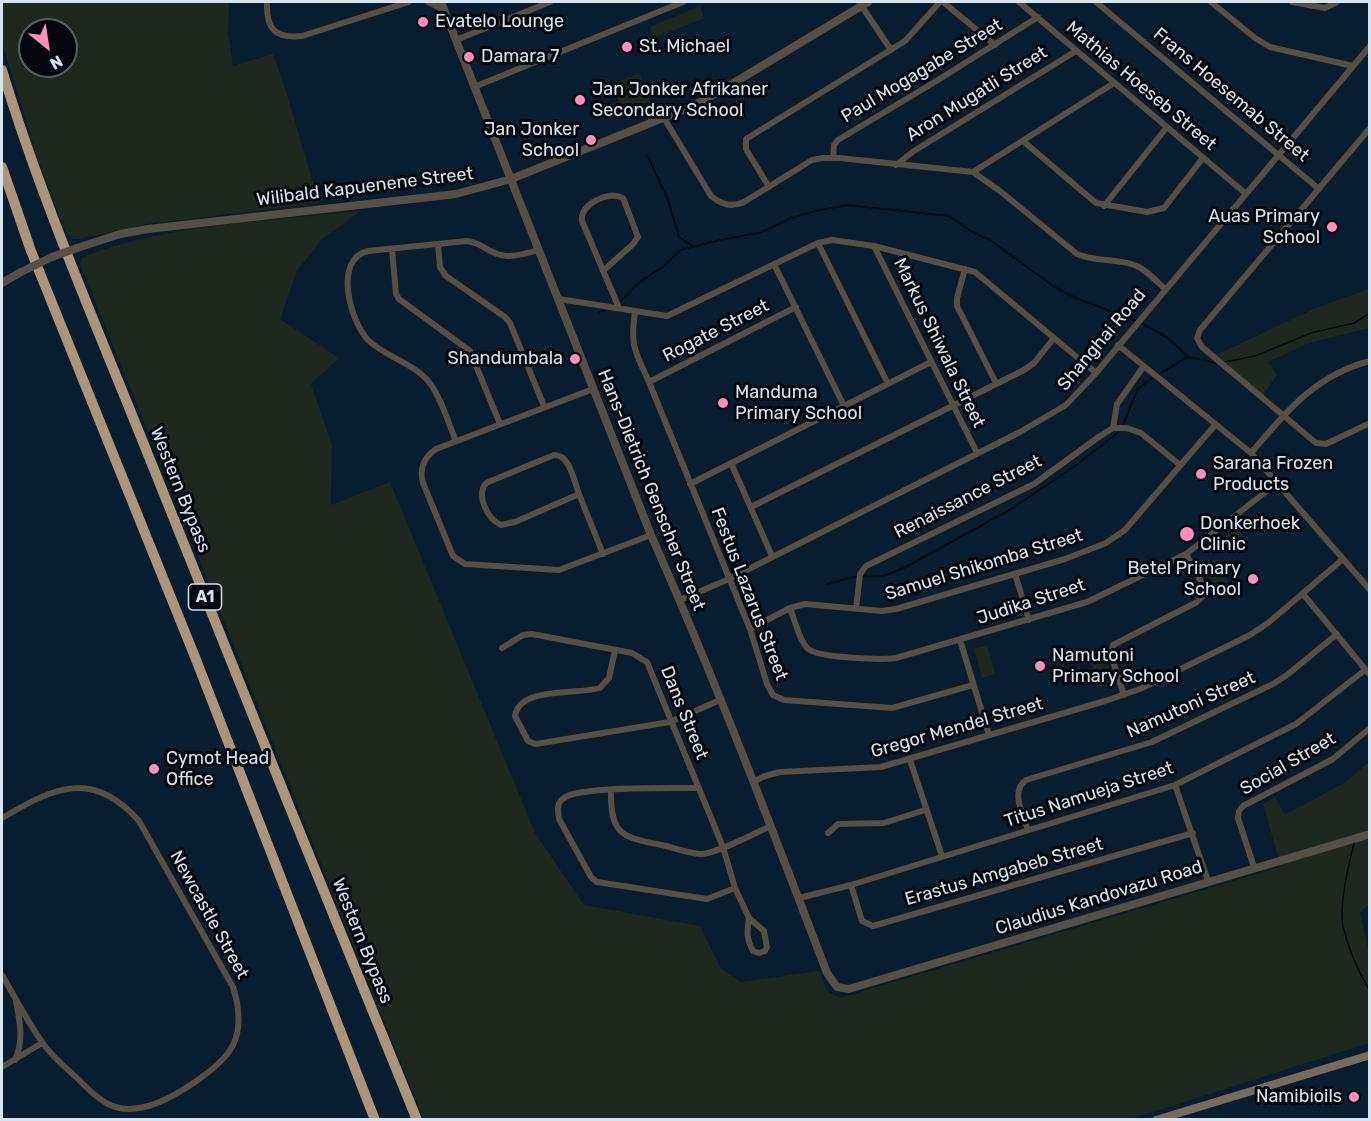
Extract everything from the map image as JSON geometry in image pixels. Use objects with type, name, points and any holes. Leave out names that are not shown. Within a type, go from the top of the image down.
[{"type":"highway","name":"Western Bypass","points":[[2,70],[62,238],[222,641],[417,1119]]},
{"type":"highway","name":"A1","points":[[2,167],[36,262],[199,668],[375,1119]]},
{"type":"main road","points":[[1156,1119],[1370,1055]]},
{"type":"street","points":[[267,2],[266,18],[270,26],[284,36],[291,37],[302,36],[409,2]]},
{"type":"street","points":[[428,2],[444,10]]},
{"type":"street","name":"Hans-Dietrich Genscher Street","points":[[441,2],[651,535],[680,600],[771,826],[827,974],[837,987]]},
{"type":"street","points":[[456,40],[550,2]]},
{"type":"street","points":[[474,87],[683,2]]},
{"type":"street","points":[[769,187],[746,149],[746,139],[905,41],[942,2],[995,45]]},
{"type":"street","name":"Mathias Hoeseb Street","points":[[1019,2],[1245,193]]},
{"type":"street","name":"Frans Hoesemab Street","points":[[1096,2],[1319,189]]},
{"type":"street","points":[[1210,2],[1265,45],[1274,49],[1353,66]]},
{"type":"street","points":[[1292,2],[1322,8],[1330,7],[1337,2]]},
{"type":"street","points":[[863,3],[891,50]]},
{"type":"street","name":"Wilibald Kapuenene Street","points":[[2,284],[52,257],[120,234],[456,194],[511,179],[664,118],[717,93],[863,3]]},
{"type":"street","name":"Paul Mogagabe Street","points":[[833,158],[834,145],[838,140],[1038,18]]},
{"type":"street","name":"Shanghai Road","points":[[680,600],[729,579],[1057,412],[1073,399],[1096,373],[1370,46]]},
{"type":"street","name":"Aron Mugatli Street","points":[[896,165],[914,151],[1076,51]]},
{"type":"street","points":[[973,172],[1114,83]]},
{"type":"street","points":[[664,118],[711,196],[718,202],[727,205],[739,204],[812,160],[833,158],[973,172],[1077,254],[1092,259],[1134,265],[1148,274],[1164,290]]},
{"type":"street","points":[[1104,206],[1167,127]]},
{"type":"street","points":[[1370,128],[1200,330],[1197,338],[1202,346],[1316,443],[1323,445],[1370,423]]},
{"type":"street","points":[[1023,141],[1089,199],[1104,206],[1152,212],[1164,208],[1203,158]]},
{"type":"street","points":[[603,271],[638,237],[623,198],[616,195],[605,197],[585,207],[581,216],[603,271],[619,308]]},
{"type":"street","points":[[559,299],[663,316],[672,315],[818,243],[832,240],[874,246],[965,269],[982,277],[1096,373]]},
{"type":"street","points":[[456,441],[429,381],[368,340],[363,333],[351,307],[347,285],[352,264],[356,257],[364,252],[471,241],[498,254],[508,256],[539,250]]},
{"type":"street","points":[[818,243],[888,384]]},
{"type":"street","points":[[438,244],[440,267],[446,276],[505,317],[510,323],[544,406]]},
{"type":"street","name":"Markus Shiwala Street","points":[[874,246],[977,453]]},
{"type":"street","points":[[392,249],[396,294],[399,299],[470,351],[500,424]]},
{"type":"street","points":[[774,264],[844,406]]},
{"type":"street","points":[[965,269],[957,306],[996,383]]},
{"type":"street","name":"Rogate Street","points":[[649,382],[796,307]]},
{"type":"street","name":"Festus Lazarus Street","points":[[635,312],[633,344],[750,629],[767,684],[773,695],[784,700],[892,708],[973,685]]},
{"type":"street","points":[[751,507],[1030,367],[1054,338]]},
{"type":"street","points":[[1118,345],[1251,453],[1370,590]]},
{"type":"street","points":[[690,484],[931,362]]},
{"type":"street","points":[[1251,453],[1284,414],[1315,386],[1351,367],[1370,362]]},
{"type":"street","points":[[1144,366],[1116,404],[1113,428],[1127,428],[1141,433],[1180,465]]},
{"type":"street","points":[[593,388],[456,441],[431,453],[423,463],[421,474],[423,483],[451,551],[460,563],[554,570],[568,568],[651,535]]},
{"type":"street","name":"Samuel Shikomba Street","points":[[750,629],[790,608],[805,604],[885,611],[896,609],[1065,559],[1106,543],[1120,534],[1215,425]]},
{"type":"street","name":"Renaissance Street","points":[[856,609],[860,574],[866,566],[1034,484],[1113,428]]},
{"type":"street","points":[[579,494],[515,522],[501,525],[489,515],[481,492],[486,483],[558,455],[565,459],[579,494],[603,554]]},
{"type":"street","points":[[731,463],[772,556]]},
{"type":"street","name":"Judika Street","points":[[790,608],[805,645],[810,651],[818,654],[885,659],[960,640],[1087,602],[1186,554],[1277,483]]},
{"type":"street","points":[[1124,694],[1111,656],[1113,645],[1197,602],[1204,595],[1204,587],[1186,554]]},
{"type":"street","name":"Gregor Mendel Street","points":[[753,782],[780,772],[869,769],[910,760],[1140,689],[1250,635],[1343,559]]},
{"type":"street","points":[[1015,574],[1029,620]]},
{"type":"street","points":[[1303,594],[1367,673]]},
{"type":"street","name":"Dans Street","points":[[502,648],[523,635],[532,634],[638,655],[647,662],[723,847],[735,888],[749,918],[764,931],[767,947],[765,951],[756,952],[750,946],[746,935],[749,918]]},
{"type":"street","name":"Namutoni Street","points":[[1028,830],[1018,795],[1019,787],[1026,780],[1152,742],[1274,684],[1337,634]]},
{"type":"street","points":[[960,640],[989,735]]},
{"type":"street","points":[[615,650],[609,678],[600,688],[537,696],[522,701],[518,705],[515,716],[526,739],[536,744],[670,722],[720,700]]},
{"type":"street","name":"Titus Namueja Street","points":[[799,898],[851,885],[1175,785],[1296,724],[1367,673]]},
{"type":"street","name":"Social Street","points":[[1254,867],[1238,818],[1243,806],[1333,759],[1370,728]]},
{"type":"street","points":[[910,760],[942,856]]},
{"type":"street","points":[[1175,785],[1208,881]]},
{"type":"street","name":"Newcastle Street","points":[[2,818],[46,794],[78,787],[110,796],[128,808],[139,821],[233,987],[239,1019],[238,1034],[233,1046],[222,1061],[187,1086],[147,1107],[120,1108],[102,1100],[58,1061],[42,1043],[2,975]]},
{"type":"street","points":[[698,788],[611,789],[571,794],[562,798],[558,808],[560,819],[597,882],[707,899],[735,888]]},
{"type":"street","points":[[611,789],[611,813],[622,833],[628,838],[700,854],[723,847],[771,826]]},
{"type":"street","points":[[828,833],[838,824],[884,823],[925,810]]},
{"type":"street","name":"Erastus Amgabeb Street","points":[[851,885],[862,921],[873,926],[1193,833]]},
{"type":"street","name":"Claudius Kandovazu Road","points":[[837,987],[849,989],[1370,834]]},
{"type":"street","points":[[15,997],[21,1031],[19,1050],[15,1060]]},
{"type":"street","points":[[2,1067],[42,1043]]},
{"type":"green space","points":[[2,2],[229,2],[228,32],[233,66],[273,54],[319,203],[147,224],[73,239],[66,233],[38,160],[2,42]]},
{"type":"green space","points":[[700,6],[704,18],[654,38],[650,27]]},
{"type":"green space","points":[[639,73],[650,101],[623,111],[613,84]]},
{"type":"green space","points":[[361,211],[322,239],[297,271],[280,319],[339,358],[311,384],[332,445],[331,505],[390,482],[535,833],[584,905],[700,926],[721,969],[741,982],[819,971],[828,992],[840,998],[1281,867],[1263,804],[1275,797],[1285,815],[1344,783],[1369,762],[1369,905],[1360,912],[1369,952],[1369,1043],[1131,1119],[424,1119],[80,265],[81,259],[87,255],[153,236],[222,225]]},
{"type":"green space","points":[[1369,289],[1369,328],[1309,343],[1268,362],[1277,375],[1262,396],[1214,356],[1316,308]]},
{"type":"green space","points":[[1238,529],[1245,539],[1222,554],[1215,543]]},
{"type":"green space","points":[[1217,559],[1230,585],[1216,592],[1203,566]]},
{"type":"green space","points":[[987,645],[995,674],[982,678],[974,649]]},
{"type":"green space","points":[[1103,654],[1112,682],[1099,687],[1090,659]]},
{"type":"waterway","points":[[647,155],[668,200],[679,237],[694,247]]},
{"type":"waterway","points":[[621,301],[641,281],[663,267],[680,250],[762,232],[789,219],[847,205],[949,216],[974,233],[990,240],[1056,288],[1136,321]]},
{"type":"waterway","points":[[599,312],[606,310]]},
{"type":"waterway","points":[[1224,362],[1255,356],[1311,333],[1354,323],[1370,313]]},
{"type":"waterway","points":[[1143,324],[1168,338],[1188,357],[1217,363]]},
{"type":"waterway","points":[[1161,373],[1187,357]]},
{"type":"waterway","points":[[1123,425],[1138,389],[1152,378]]},
{"type":"waterway","points":[[863,576],[883,576],[904,568],[1013,508],[1075,466],[1119,432]]},
{"type":"waterway","points":[[827,584],[858,576]]},
{"type":"waterway","points":[[1354,843],[1343,897],[1342,918],[1354,960],[1370,991]]},
{"type":"place","name":"Evatelo Lounge","points":[[423,22]]},
{"type":"place","name":"St. Michael","points":[[627,47]]},
{"type":"place","name":"Damara 7","points":[[469,57]]},
{"type":"place","name":"Jan Jonker Afrikaner Secondary School","points":[[580,100]]},
{"type":"place","name":"Jan Jonker School","points":[[591,140]]},
{"type":"place","name":"Auas Primary School","points":[[1332,227]]},
{"type":"place","name":"Shandumbala","points":[[575,359]]},
{"type":"place","name":"Manduma Primary School","points":[[723,403]]},
{"type":"place","name":"Sarana Frozen Products","points":[[1201,474]]},
{"type":"place","name":"Donkerhoek Clinic","points":[[1187,534]]},
{"type":"place","name":"Betel Primary School","points":[[1253,579]]},
{"type":"place","name":"Namutoni Primary School","points":[[1040,666]]},
{"type":"place","name":"Cymot Head Office","points":[[154,769]]},
{"type":"place","name":"Namibioils","points":[[1354,1097]]}]
